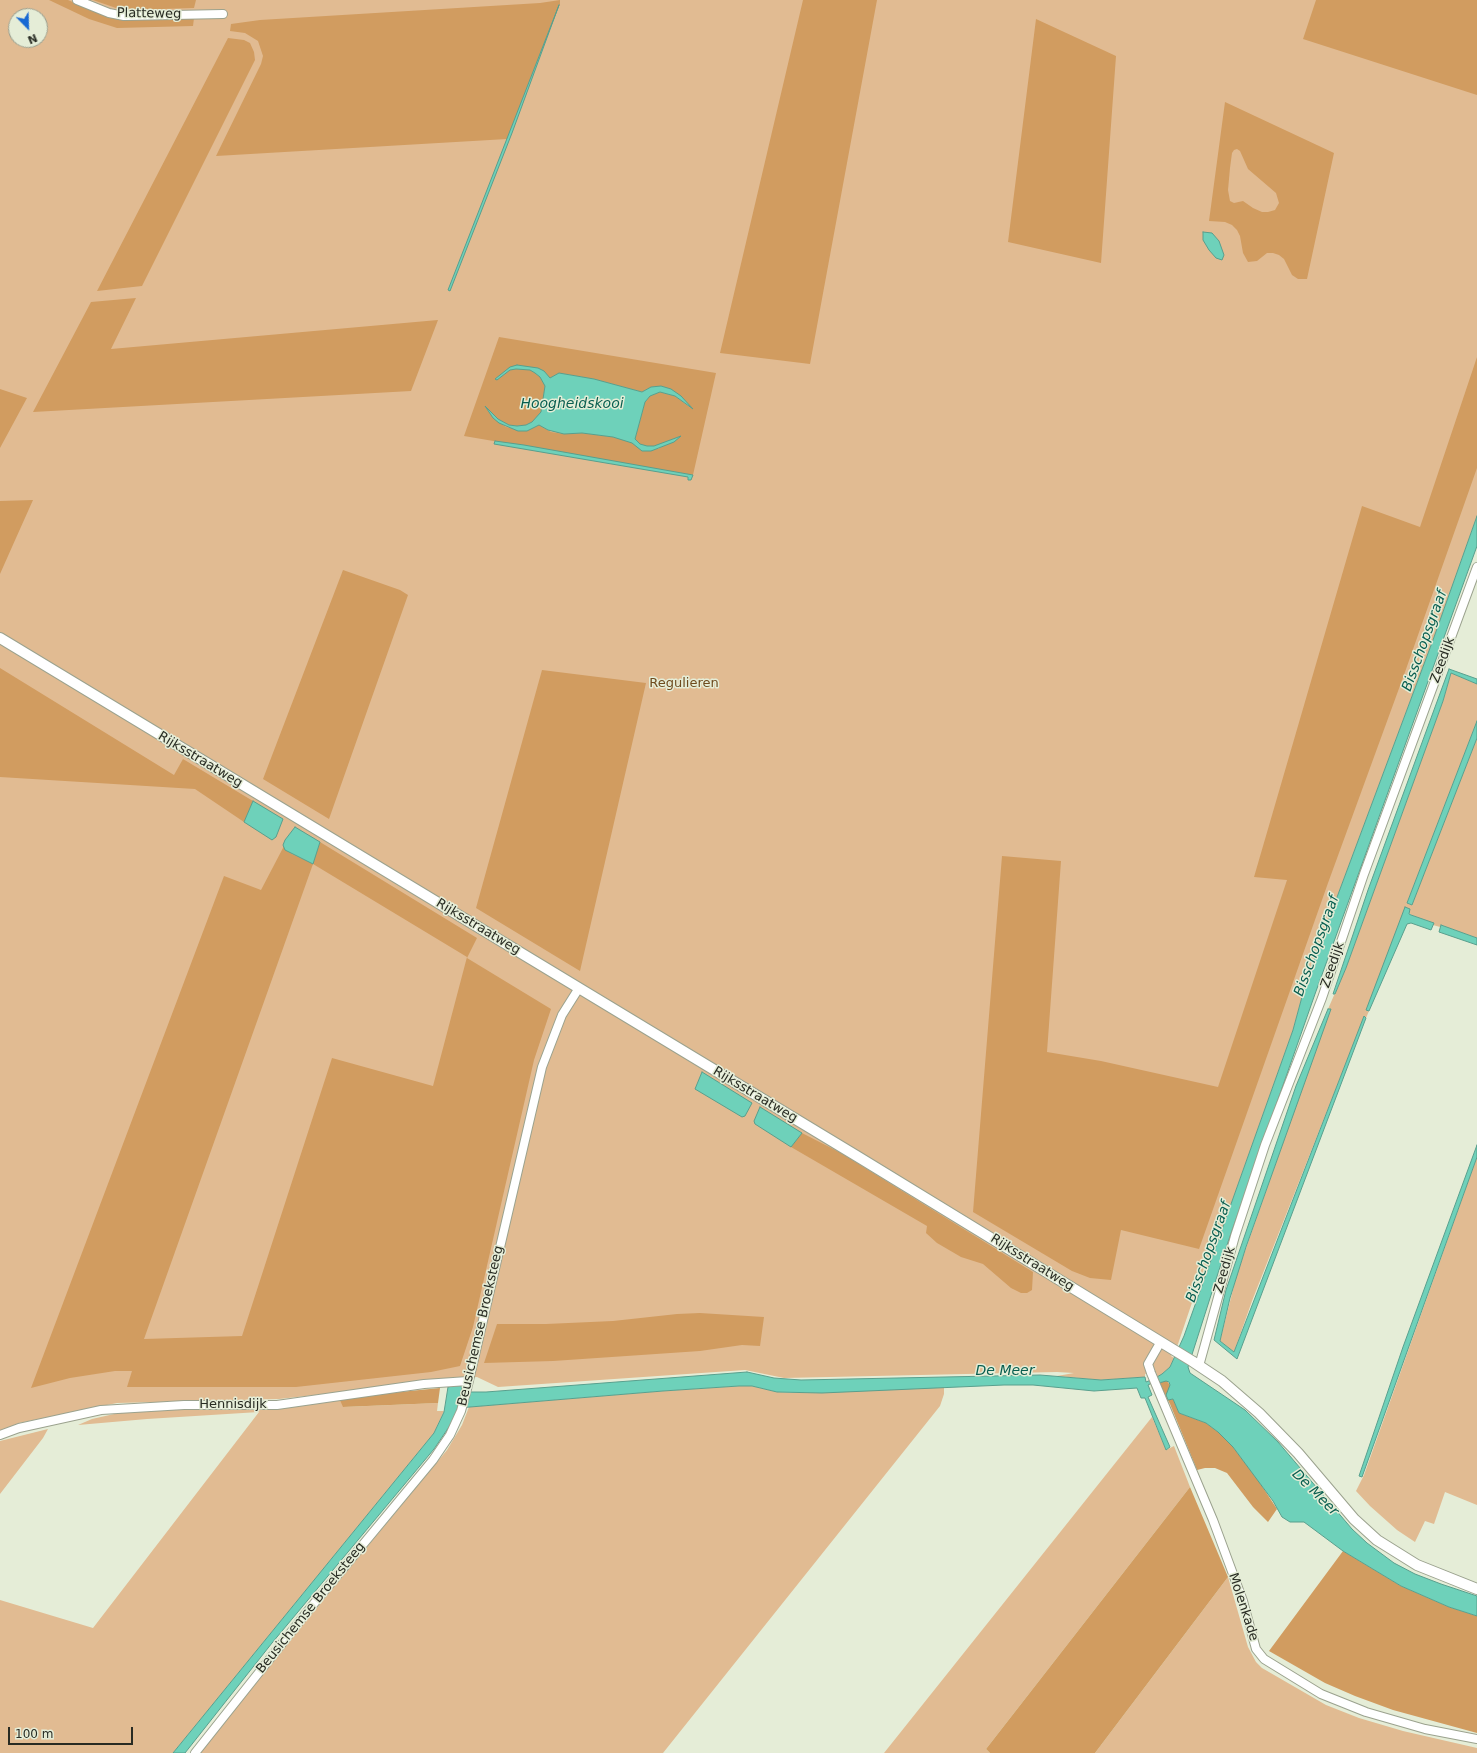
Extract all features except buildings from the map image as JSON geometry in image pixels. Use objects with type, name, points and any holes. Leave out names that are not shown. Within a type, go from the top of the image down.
[{"type":"main road","name":"Rijksstraatweg","points":[[0,638],[1053,1275],[1160,1343],[1196,1363],[1222,1381],[1259,1412],[1298,1453],[1354,1519],[1377,1540],[1417,1565],[1477,1589]]},
{"type":"street","name":"Platteweg","points":[[77,0],[109,13],[124,16],[223,14]]},
{"type":"street","name":"Zeedijk","points":[[1196,1363],[1265,1145],[1322,998],[1364,874],[1477,567]]},
{"type":"street","name":"Beusichemse Broeksteeg","points":[[195,1753],[307,1612],[433,1460],[450,1435],[461,1411],[468,1385],[542,1067],[562,1015],[579,988]]},
{"type":"street","name":"Molenkade","points":[[1160,1343],[1149,1360],[1149,1368],[1213,1520],[1243,1601],[1256,1649],[1264,1659],[1321,1694],[1366,1712],[1425,1729],[1477,1739]]},
{"type":"street","name":"Hennisdijk","points":[[0,1435],[19,1428],[101,1410],[184,1405],[277,1405],[424,1384],[468,1385]]},
{"type":"green space","name":"Regulieren","points":[[0,0],[1477,0],[1477,516],[1433,640],[1306,982],[1293,1030],[1205,1277],[1201,1276],[1178,1344],[1171,1356],[1174,1358],[1170,1367],[1157,1377],[1156,1372],[1145,1374],[1145,1377],[1101,1380],[1057,1376],[1074,1373],[1057,1372],[784,1378],[745,1370],[498,1387],[477,1377],[279,1399],[117,1403],[19,1423],[0,1431]]},
{"type":"green space","points":[[1451,673],[1477,684],[1477,721],[1407,903],[1412,905],[1477,738],[1477,938],[1441,925],[1440,927],[1433,925],[1433,923],[1411,915],[1409,912],[1367,1010],[1369,1011],[1366,1018],[1364,1017],[1252,1301],[1234,1352],[1220,1341],[1237,1274],[1330,1009],[1328,1009],[1346,968],[1443,701]]},
{"type":"green space","points":[[1477,1157],[1477,1505],[1445,1492],[1434,1524],[1425,1521],[1415,1542],[1397,1530],[1370,1506],[1356,1491],[1364,1475]]},
{"type":"green space","points":[[752,1386],[777,1392],[797,1393],[944,1387],[944,1394],[940,1406],[663,1753],[197,1753],[447,1450],[462,1425],[469,1407]]},
{"type":"green space","points":[[339,1398],[344,1407],[438,1403],[437,1411],[444,1411],[434,1433],[173,1753],[0,1753],[0,1600],[93,1628],[259,1412],[78,1425],[92,1419],[123,1412]]},
{"type":"green space","points":[[1152,1417],[1166,1450],[1174,1446],[1190,1487],[986,1749],[990,1753],[884,1753]]},
{"type":"green space","points":[[48,1429],[43,1438],[0,1494],[0,1441]]},
{"type":"green space","points":[[1228,1577],[1248,1647],[1256,1662],[1262,1668],[1326,1705],[1359,1718],[1403,1731],[1477,1748],[1477,1753],[1095,1753]]},
{"type":"shaded area","points":[[49,0],[68,0],[98,13],[126,20],[194,18],[193,26],[117,28],[89,19]]},
{"type":"shaded area","points":[[93,0],[196,0],[194,8],[129,10],[116,8]]},
{"type":"shaded area","points":[[560,0],[560,4],[507,139],[216,156],[261,64],[263,56],[258,41],[245,33],[230,31],[231,24],[260,20],[540,3]]},
{"type":"shaded area","points":[[803,0],[877,0],[810,364],[720,353]]},
{"type":"shaded area","points":[[1316,0],[1477,0],[1477,95],[1303,39]]},
{"type":"shaded area","points":[[1036,19],[1116,56],[1101,263],[1008,242]]},
{"type":"shaded area","points":[[228,38],[244,40],[250,43],[254,52],[255,60],[142,286],[97,291]]},
{"type":"shaded area","points":[[1225,102],[1334,153],[1307,279],[1298,279],[1292,275],[1284,259],[1273,253],[1267,253],[1257,261],[1248,262],[1243,253],[1240,236],[1237,230],[1232,225],[1225,222],[1209,221]],"holes":[[[1237,149],[1240,151],[1248,169],[1276,193],[1279,203],[1275,210],[1262,212],[1243,201],[1234,203],[1230,201],[1228,190],[1232,153]]]},
{"type":"shaded area","points":[[136,298],[111,349],[438,320],[411,391],[33,412],[91,302]]},
{"type":"shaded area","points":[[499,337],[716,373],[693,475],[464,436]],"holes":[[[517,365],[530,370],[516,369],[510,370]],[[531,370],[550,378],[559,373],[594,379],[642,392],[651,387],[661,386],[670,389],[692,409],[675,396],[660,392],[650,396],[645,402],[635,439],[639,444],[613,437],[582,433],[564,434],[551,432],[539,425],[527,431],[506,427],[493,418],[485,406],[498,419],[509,425],[526,425],[532,422],[541,412],[545,386],[540,377]],[[680,437],[658,449],[643,445],[654,446]]]},
{"type":"shaded area","points":[[1477,357],[1477,468],[1328,883],[1199,1249],[1121,1230],[1111,1280],[1090,1278],[1072,1271],[973,1212],[1002,856],[1061,861],[1047,1052],[1101,1061],[1218,1087],[1287,880],[1254,877],[1362,506],[1420,527]]},
{"type":"shaded area","points":[[0,389],[27,398],[0,448]]},
{"type":"shaded area","points":[[33,500],[16,538],[0,574],[0,501]]},
{"type":"shaded area","points":[[343,570],[400,590],[408,595],[329,819],[263,779]]},
{"type":"shaded area","points":[[0,668],[174,775],[183,759],[253,801],[244,822],[195,789],[0,777]]},
{"type":"shaded area","points":[[542,670],[646,683],[580,971],[476,908]]},
{"type":"shaded area","points":[[320,842],[477,938],[467,958],[551,1009],[534,1060],[473,1327],[460,1366],[431,1372],[296,1387],[127,1387],[132,1371],[115,1371],[70,1378],[31,1388],[224,876],[261,890],[284,846],[285,850],[313,864]],"holes":[[[313,864],[467,957],[433,1086],[332,1058],[242,1336],[144,1339]]]},
{"type":"shaded area","points":[[802,1133],[841,1153],[1033,1272],[1032,1290],[1027,1293],[1021,1293],[1011,1288],[983,1264],[961,1257],[937,1243],[926,1233],[927,1226],[791,1147]]},
{"type":"shaded area","points":[[700,1313],[764,1317],[760,1346],[742,1345],[700,1351],[553,1361],[484,1363],[497,1324],[546,1324],[613,1321]]},
{"type":"shaded area","points":[[1166,1380],[1170,1385],[1168,1400],[1173,1399],[1179,1413],[1206,1423],[1218,1432],[1233,1447],[1258,1480],[1277,1509],[1268,1522],[1253,1507],[1227,1473],[1215,1468],[1197,1470],[1170,1404],[1159,1383]]},
{"type":"shaded area","points":[[440,1388],[438,1403],[343,1407],[339,1398]]},
{"type":"shaded area","points":[[1190,1487],[1228,1577],[1095,1753],[990,1753],[986,1749]]},
{"type":"shaded area","points":[[1343,1551],[1401,1586],[1449,1607],[1477,1616],[1477,1733],[1393,1710],[1355,1696],[1325,1683],[1269,1651]]},
{"type":"water","points":[[559,5],[512,133],[450,291],[448,290]]},
{"type":"water","points":[[1203,232],[1212,233],[1219,241],[1224,255],[1222,260],[1216,258],[1209,250],[1203,240]]},
{"type":"water","name":"Hoogheidskooi","points":[[517,365],[538,368],[544,371],[550,378],[559,373],[594,379],[642,392],[651,387],[661,386],[671,389],[681,396],[693,409],[675,396],[660,392],[650,396],[645,402],[635,439],[640,444],[654,446],[681,436],[674,442],[651,451],[642,451],[632,443],[613,437],[582,433],[564,434],[548,430],[539,425],[527,431],[518,431],[499,423],[493,418],[485,406],[498,419],[509,425],[517,426],[526,425],[532,422],[541,412],[545,386],[540,377],[535,373],[530,370],[516,369],[510,370],[497,380],[495,379],[510,367]]},
{"type":"water","points":[[495,441],[693,475],[691,480],[688,480],[688,477],[494,444]]},
{"type":"water","name":"De Meer","points":[[1477,516],[1477,546],[1315,994],[1228,1242],[1188,1367],[1190,1373],[1245,1410],[1278,1442],[1352,1529],[1367,1543],[1394,1563],[1415,1574],[1477,1596],[1477,1616],[1449,1607],[1401,1586],[1343,1551],[1304,1522],[1290,1522],[1282,1517],[1273,1501],[1233,1447],[1218,1432],[1206,1423],[1179,1413],[1173,1399],[1168,1400],[1166,1395],[1170,1385],[1169,1382],[1166,1381],[1159,1383],[1157,1377],[1170,1367],[1184,1336],[1293,1030],[1306,982],[1433,640]]},
{"type":"water","points":[[1449,669],[1477,679],[1477,684],[1451,673],[1443,701],[1346,968],[1335,994],[1333,994],[1368,890]]},
{"type":"water","points":[[1477,721],[1477,738],[1412,905],[1407,903]]},
{"type":"water","points":[[253,801],[283,819],[276,837],[272,840],[244,822]]},
{"type":"water","points":[[295,827],[320,842],[313,864],[285,850],[283,845],[285,840]]},
{"type":"water","points":[[1405,907],[1410,909],[1409,914],[1434,923],[1431,930],[1411,923],[1407,924],[1369,1011],[1366,1010]]},
{"type":"water","points":[[1441,925],[1477,938],[1477,945],[1439,932]]},
{"type":"water","points":[[1328,1009],[1331,1009],[1246,1247],[1230,1298],[1220,1341],[1234,1352],[1364,1016],[1366,1018],[1237,1359],[1214,1340],[1226,1290],[1296,1086]]},
{"type":"water","points":[[702,1072],[752,1103],[745,1116],[742,1117],[695,1089]]},
{"type":"water","points":[[760,1107],[802,1133],[791,1147],[755,1124],[754,1121]]},
{"type":"water","points":[[1477,1145],[1477,1157],[1362,1477],[1359,1476],[1403,1347]]},
{"type":"water","points":[[747,1372],[774,1378],[801,1380],[1040,1375],[1101,1380],[1145,1377],[1146,1382],[1151,1380],[1152,1383],[1148,1385],[1152,1395],[1148,1397],[1170,1447],[1166,1450],[1145,1398],[1141,1398],[1137,1388],[1094,1391],[1033,1385],[1004,1385],[822,1393],[777,1392],[752,1386],[739,1386],[458,1408],[453,1421],[434,1449],[272,1643],[185,1753],[173,1753],[434,1433],[444,1412],[448,1387],[461,1384],[462,1392],[486,1392]]},
{"type":"water label","name":"Bisschopsgraaf","points":[[1425,641]]},
{"type":"water label","name":"Bisschopsgraaf","points":[[1317,946]]},
{"type":"water label","name":"Bisschopsgraaf","points":[[1209,1252]]}]
